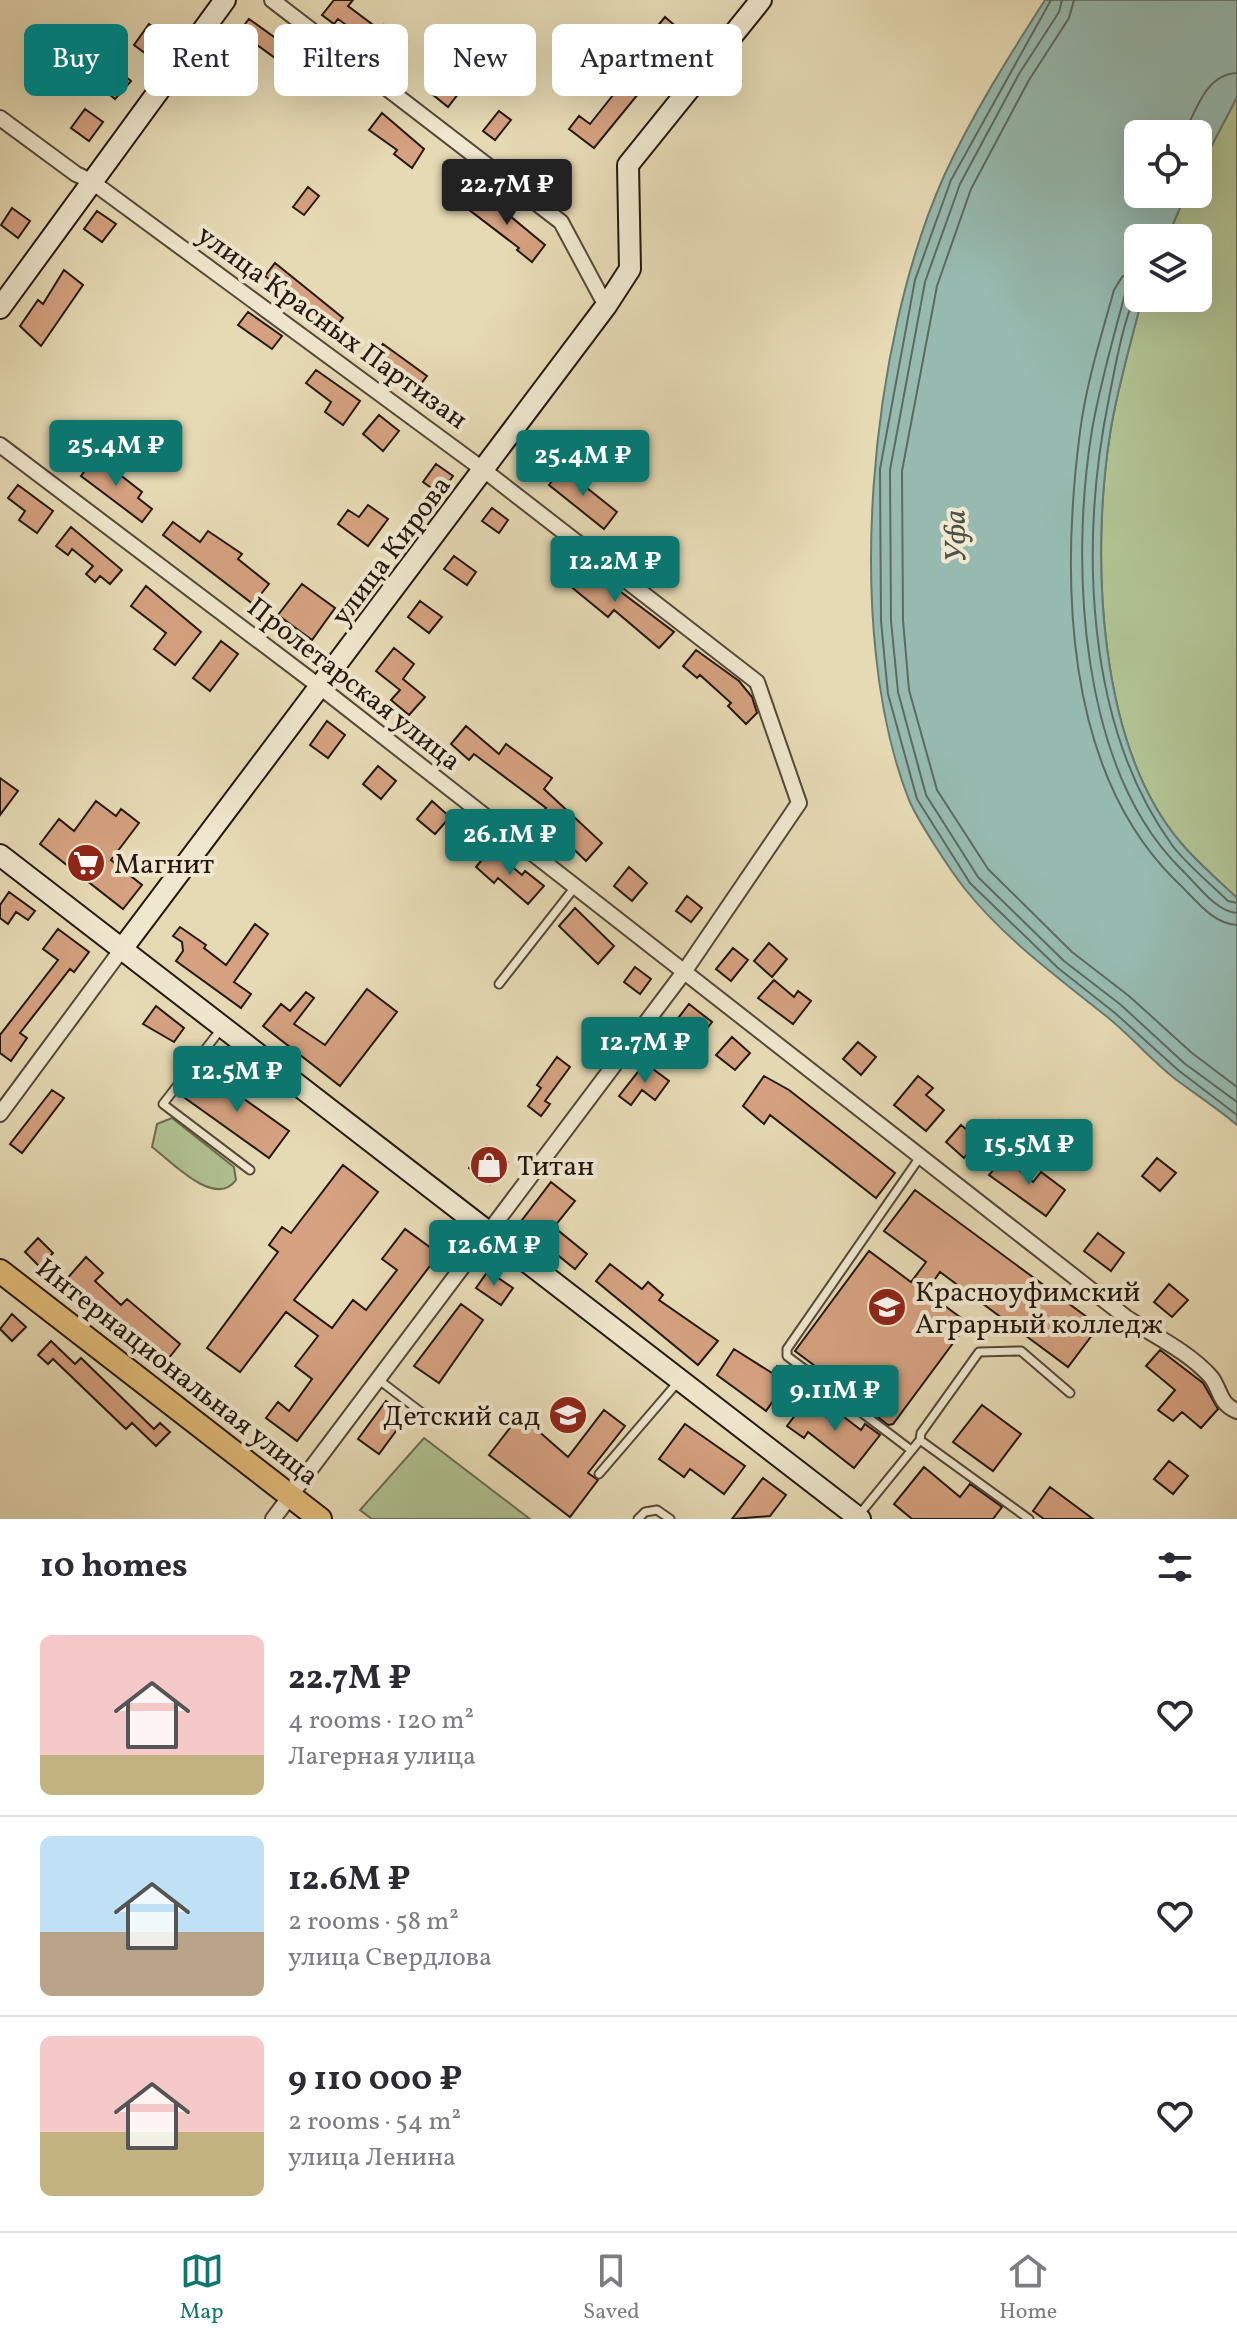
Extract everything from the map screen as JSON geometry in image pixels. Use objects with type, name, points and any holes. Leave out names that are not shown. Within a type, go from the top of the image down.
[{"type":"main road","points":[[0,308],[225,0]]},
{"type":"main road","name":"улица Кирова","points":[[122,949],[485,471],[606,306],[630,269],[628,165],[761,0]]},
{"type":"main road","points":[[0,855],[678,1382],[858,1518]]},
{"type":"main road","name":"Интернациональная улица","points":[[0,1271],[320,1519]]},
{"type":"street","points":[[272,0],[561,222],[606,306]]},
{"type":"street","name":"улица Красных Партизан","points":[[0,118],[76,174],[91,181],[485,471],[757,682],[799,803],[684,972]]},
{"type":"street","name":"Пролетарская улица","points":[[0,445],[320,687],[1127,1318],[1192,1359],[1214,1380],[1218,1395],[1228,1408],[1237,1411]]},
{"type":"street","name":"улица Кирова","points":[[0,1114],[122,949]]},
{"type":"street","points":[[273,1519],[684,972]]},
{"type":"lane","points":[[499,984],[575,887]]},
{"type":"lane","points":[[222,1027],[163,1104],[250,1170]]},
{"type":"lane","points":[[911,1450],[787,1356],[787,1349],[920,1157]]},
{"type":"lane","points":[[858,1518],[920,1440],[921,1433],[979,1352],[1021,1351],[1070,1393]]},
{"type":"lane","points":[[379,1380],[421,1412]]},
{"type":"lane","points":[[599,1474],[678,1382]]},
{"type":"lane","points":[[920,1440],[1029,1519]]},
{"type":"lane","points":[[638,1519],[645,1512],[657,1510],[670,1519]]},
{"type":"green space","points":[[1237,97],[1237,898],[1181,843],[1153,802],[1132,755],[1117,702],[1107,647],[1102,591],[1101,535],[1110,434],[1138,312],[1212,312],[1212,224],[1173,224],[1180,208],[1212,208],[1212,145]]},
{"type":"green space","points":[[172,1118],[234,1167],[236,1180],[227,1187],[217,1189],[205,1186],[152,1147],[157,1124]]},
{"type":"green space","points":[[424,1438],[530,1519],[372,1519],[360,1510]]},
{"type":"water","name":"Уфа","points":[[1045,0],[1237,0],[1237,97],[1212,145],[1212,120],[1124,120],[1124,208],[1180,208],[1173,224],[1124,224],[1124,312],[1138,312],[1110,434],[1101,535],[1107,647],[1117,702],[1132,755],[1153,802],[1181,843],[1237,898],[1237,1125],[1165,1071],[1115,1023],[1050,972],[980,907],[951,870],[913,809],[888,731],[876,654],[871,571],[874,486],[883,401],[898,319],[919,243],[955,153]]},
{"type":"building","points":[[334,0],[353,0],[348,6],[372,24],[345,24],[338,19],[334,24],[322,15]]},
{"type":"building","points":[[665,17],[673,24],[659,24]]},
{"type":"building","points":[[258,25],[274,37],[274,57],[258,46]]},
{"type":"building","points":[[144,31],[144,52],[134,45]]},
{"type":"building","points":[[434,96],[457,96],[448,107]]},
{"type":"building","points":[[612,96],[637,96],[594,148],[569,129],[579,116],[590,124]]},
{"type":"building","points":[[85,109],[103,122],[89,141],[71,128]]},
{"type":"building","points":[[499,111],[511,120],[495,140],[483,131]]},
{"type":"building","points":[[382,113],[424,149],[412,168],[394,154],[397,150],[369,130]]},
{"type":"building","points":[[545,162],[568,178],[558,192],[535,175]]},
{"type":"building","points":[[308,187],[319,196],[304,215],[293,207]]},
{"type":"building","points":[[481,192],[545,245],[532,262],[517,250],[519,248],[468,209]]},
{"type":"building","points":[[12,208],[30,221],[18,238],[1,225]]},
{"type":"building","points":[[97,211],[116,224],[102,242],[84,229]]},
{"type":"building","points":[[275,263],[343,318],[333,331],[265,276]]},
{"type":"building","points":[[64,270],[83,285],[41,346],[20,326],[38,300],[43,304]]},
{"type":"building","points":[[248,312],[282,336],[272,349],[238,325]]},
{"type":"building","points":[[383,344],[427,376],[417,389],[373,358]]},
{"type":"building","points":[[316,370],[360,401],[343,425],[325,412],[331,402],[306,383]]},
{"type":"building","points":[[379,415],[399,431],[383,451],[363,434]]},
{"type":"building","points":[[96,456],[142,492],[138,498],[152,509],[142,522],[81,476]]},
{"type":"building","points":[[436,464],[453,476],[440,494],[423,482]]},
{"type":"building","points":[[562,468],[617,512],[604,529],[549,485]]},
{"type":"building","points":[[18,485],[53,511],[37,533],[19,520],[25,511],[8,498]]},
{"type":"building","points":[[368,505],[388,519],[368,546],[338,524],[348,510],[359,517]]},
{"type":"building","points":[[492,508],[508,520],[499,533],[482,521]]},
{"type":"building","points":[[173,522],[200,542],[208,531],[242,554],[238,559],[269,584],[253,604],[163,535]]},
{"type":"building","points":[[71,527],[122,570],[110,584],[100,576],[95,582],[86,574],[93,566],[72,549],[68,555],[56,546]]},
{"type":"building","points":[[454,556],[476,572],[467,585],[444,569]]},
{"type":"building","points":[[572,560],[601,586],[605,580],[674,632],[659,648],[614,610],[608,617],[558,576]]},
{"type":"building","points":[[302,584],[335,608],[312,640],[278,615]]},
{"type":"building","points":[[146,586],[201,632],[175,665],[154,649],[166,633],[131,606]]},
{"type":"building","points":[[420,601],[442,617],[429,633],[408,617]]},
{"type":"building","points":[[221,641],[238,654],[210,691],[193,678]]},
{"type":"building","points":[[394,648],[414,664],[403,679],[425,697],[409,715],[391,700],[400,690],[376,671]]},
{"type":"building","points":[[696,650],[739,681],[752,697],[757,713],[746,724],[728,706],[731,703],[700,675],[697,678],[683,666]]},
{"type":"building","points":[[327,721],[345,735],[328,758],[310,745]]},
{"type":"building","points":[[466,726],[499,754],[506,744],[552,778],[544,789],[602,843],[586,861],[539,816],[546,808],[474,754],[469,760],[451,744]]},
{"type":"building","points":[[378,766],[396,781],[381,799],[363,784]]},
{"type":"building","points":[[0,778],[18,791],[0,815]]},
{"type":"building","points":[[96,801],[116,816],[121,809],[139,823],[111,860],[142,885],[123,909],[40,844],[59,819],[74,831]]},
{"type":"building","points":[[432,801],[450,817],[435,834],[417,819]]},
{"type":"building","points":[[491,849],[522,875],[525,871],[544,886],[528,904],[498,878],[494,883],[476,867]]},
{"type":"building","points":[[629,867],[647,883],[632,901],[614,886]]},
{"type":"building","points":[[9,892],[35,911],[28,920],[16,912],[8,924],[0,918],[0,905]]},
{"type":"building","points":[[687,896],[702,908],[691,922],[676,911]]},
{"type":"building","points":[[575,908],[614,946],[598,964],[559,926]]},
{"type":"building","points":[[255,924],[268,934],[234,982],[251,994],[241,1008],[176,961],[183,951],[182,942],[173,936],[180,927],[206,945],[204,948],[226,965]]},
{"type":"building","points":[[58,929],[89,952],[74,972],[70,969],[20,1033],[27,1038],[11,1061],[0,1053],[0,1035],[58,960],[43,949]]},
{"type":"building","points":[[769,943],[787,959],[772,977],[754,961]]},
{"type":"building","points":[[733,948],[748,960],[731,981],[716,969]]},
{"type":"building","points":[[635,967],[651,979],[640,994],[624,982]]},
{"type":"building","points":[[774,980],[794,997],[798,991],[811,1001],[793,1024],[758,998]]},
{"type":"building","points":[[367,989],[397,1012],[340,1086],[263,1026],[281,1004],[290,1011],[306,992],[314,998],[294,1024],[325,1045]]},
{"type":"building","points":[[689,1004],[712,1022],[695,1044],[672,1026]]},
{"type":"building","points":[[156,1006],[184,1028],[174,1042],[143,1024]]},
{"type":"building","points":[[732,1037],[750,1053],[735,1070],[716,1055]]},
{"type":"building","points":[[858,1042],[876,1057],[861,1075],[843,1059]]},
{"type":"building","points":[[557,1057],[570,1067],[545,1101],[550,1104],[541,1116],[528,1106],[541,1088],[537,1085]]},
{"type":"building","points":[[645,1063],[669,1081],[655,1100],[642,1090],[631,1105],[619,1096]]},
{"type":"building","points":[[205,1071],[289,1131],[269,1158],[185,1098]]},
{"type":"building","points":[[764,1076],[789,1090],[895,1173],[876,1198],[770,1115],[764,1124],[743,1106]]},
{"type":"building","points":[[918,1076],[933,1088],[926,1095],[944,1110],[926,1131],[894,1105]]},
{"type":"building","points":[[52,1090],[64,1098],[22,1153],[10,1144]]},
{"type":"building","points":[[1000,1120],[1018,1135],[1003,1153],[984,1138]]},
{"type":"building","points":[[961,1125],[979,1140],[964,1158],[946,1142]]},
{"type":"building","name":"Титан","points":[[487,1146],[508,1162],[490,1184],[469,1168]]},
{"type":"building","points":[[1004,1157],[1033,1182],[1041,1172],[1065,1190],[1046,1216],[989,1175]]},
{"type":"building","points":[[1157,1158],[1176,1173],[1160,1191],[1142,1176]]},
{"type":"building","points":[[343,1165],[378,1192],[294,1300],[332,1328],[353,1300],[366,1310],[397,1270],[382,1259],[405,1229],[439,1254],[297,1441],[266,1418],[278,1402],[289,1411],[312,1379],[295,1366],[318,1336],[286,1312],[240,1372],[207,1348],[278,1252],[269,1245],[282,1227],[291,1233]]},
{"type":"building","points":[[551,1182],[575,1201],[554,1227],[587,1254],[575,1269],[519,1224]]},
{"type":"building","name":"Красноуфимский Аграрный колледж","points":[[915,1190],[1099,1326],[1068,1367],[940,1272],[926,1292],[968,1323],[893,1424],[888,1425],[873,1413],[875,1411],[795,1351],[869,1251],[911,1282],[926,1262],[884,1231]]},
{"type":"building","points":[[1098,1233],[1124,1253],[1111,1271],[1084,1251]]},
{"type":"building","points":[[38,1238],[53,1253],[40,1267],[25,1252]]},
{"type":"building","points":[[86,1257],[103,1273],[95,1281],[121,1305],[127,1299],[180,1344],[168,1359],[139,1335],[136,1339],[99,1311],[65,1281]]},
{"type":"building","points":[[610,1264],[642,1289],[648,1282],[663,1295],[659,1300],[718,1341],[698,1365],[596,1281]]},
{"type":"building","points":[[488,1271],[513,1288],[501,1305],[476,1288]]},
{"type":"building","points":[[1169,1284],[1188,1300],[1172,1317],[1154,1302]]},
{"type":"building","points":[[461,1304],[483,1320],[439,1383],[414,1366]]},
{"type":"building","points":[[12,1314],[26,1327],[12,1341],[0,1329]]},
{"type":"building","points":[[51,1341],[75,1364],[81,1358],[154,1429],[160,1423],[170,1432],[156,1446],[132,1423],[126,1429],[53,1359],[48,1364],[38,1355]]},
{"type":"building","points":[[734,1349],[772,1373],[777,1366],[791,1375],[766,1411],[717,1375]]},
{"type":"building","points":[[1160,1350],[1203,1383],[1218,1409],[1201,1428],[1182,1412],[1173,1421],[1158,1410],[1175,1390],[1146,1366]]},
{"type":"building","points":[[386,1401],[407,1416],[379,1454],[358,1439]]},
{"type":"building","points":[[805,1402],[828,1418],[835,1410],[861,1430],[865,1424],[880,1435],[854,1468],[808,1432],[804,1438],[787,1426]]},
{"type":"building","points":[[982,1405],[1021,1434],[993,1471],[953,1442]]},
{"type":"building","points":[[604,1410],[625,1426],[588,1473],[598,1480],[570,1517],[489,1455],[520,1415],[568,1457]]},
{"type":"building","points":[[685,1424],[745,1466],[724,1494],[690,1469],[684,1477],[659,1459]]},
{"type":"building","points":[[1169,1461],[1188,1476],[1173,1494],[1154,1479]]},
{"type":"building","points":[[924,1467],[960,1497],[970,1484],[1002,1507],[993,1519],[912,1519],[894,1504]]},
{"type":"building","points":[[763,1478],[786,1495],[770,1516],[732,1519]]},
{"type":"building","points":[[1050,1487],[1093,1519],[1044,1519],[1033,1511]]},
{"type":"place","name":"Магнит","points":[[86,863]]},
{"type":"place","name":"Титан","points":[[489,1165]]},
{"type":"place","name":"Красноуфимский Аграрный колледж","points":[[887,1307]]},
{"type":"place","name":"Детский сад","points":[[568,1415]]}]
